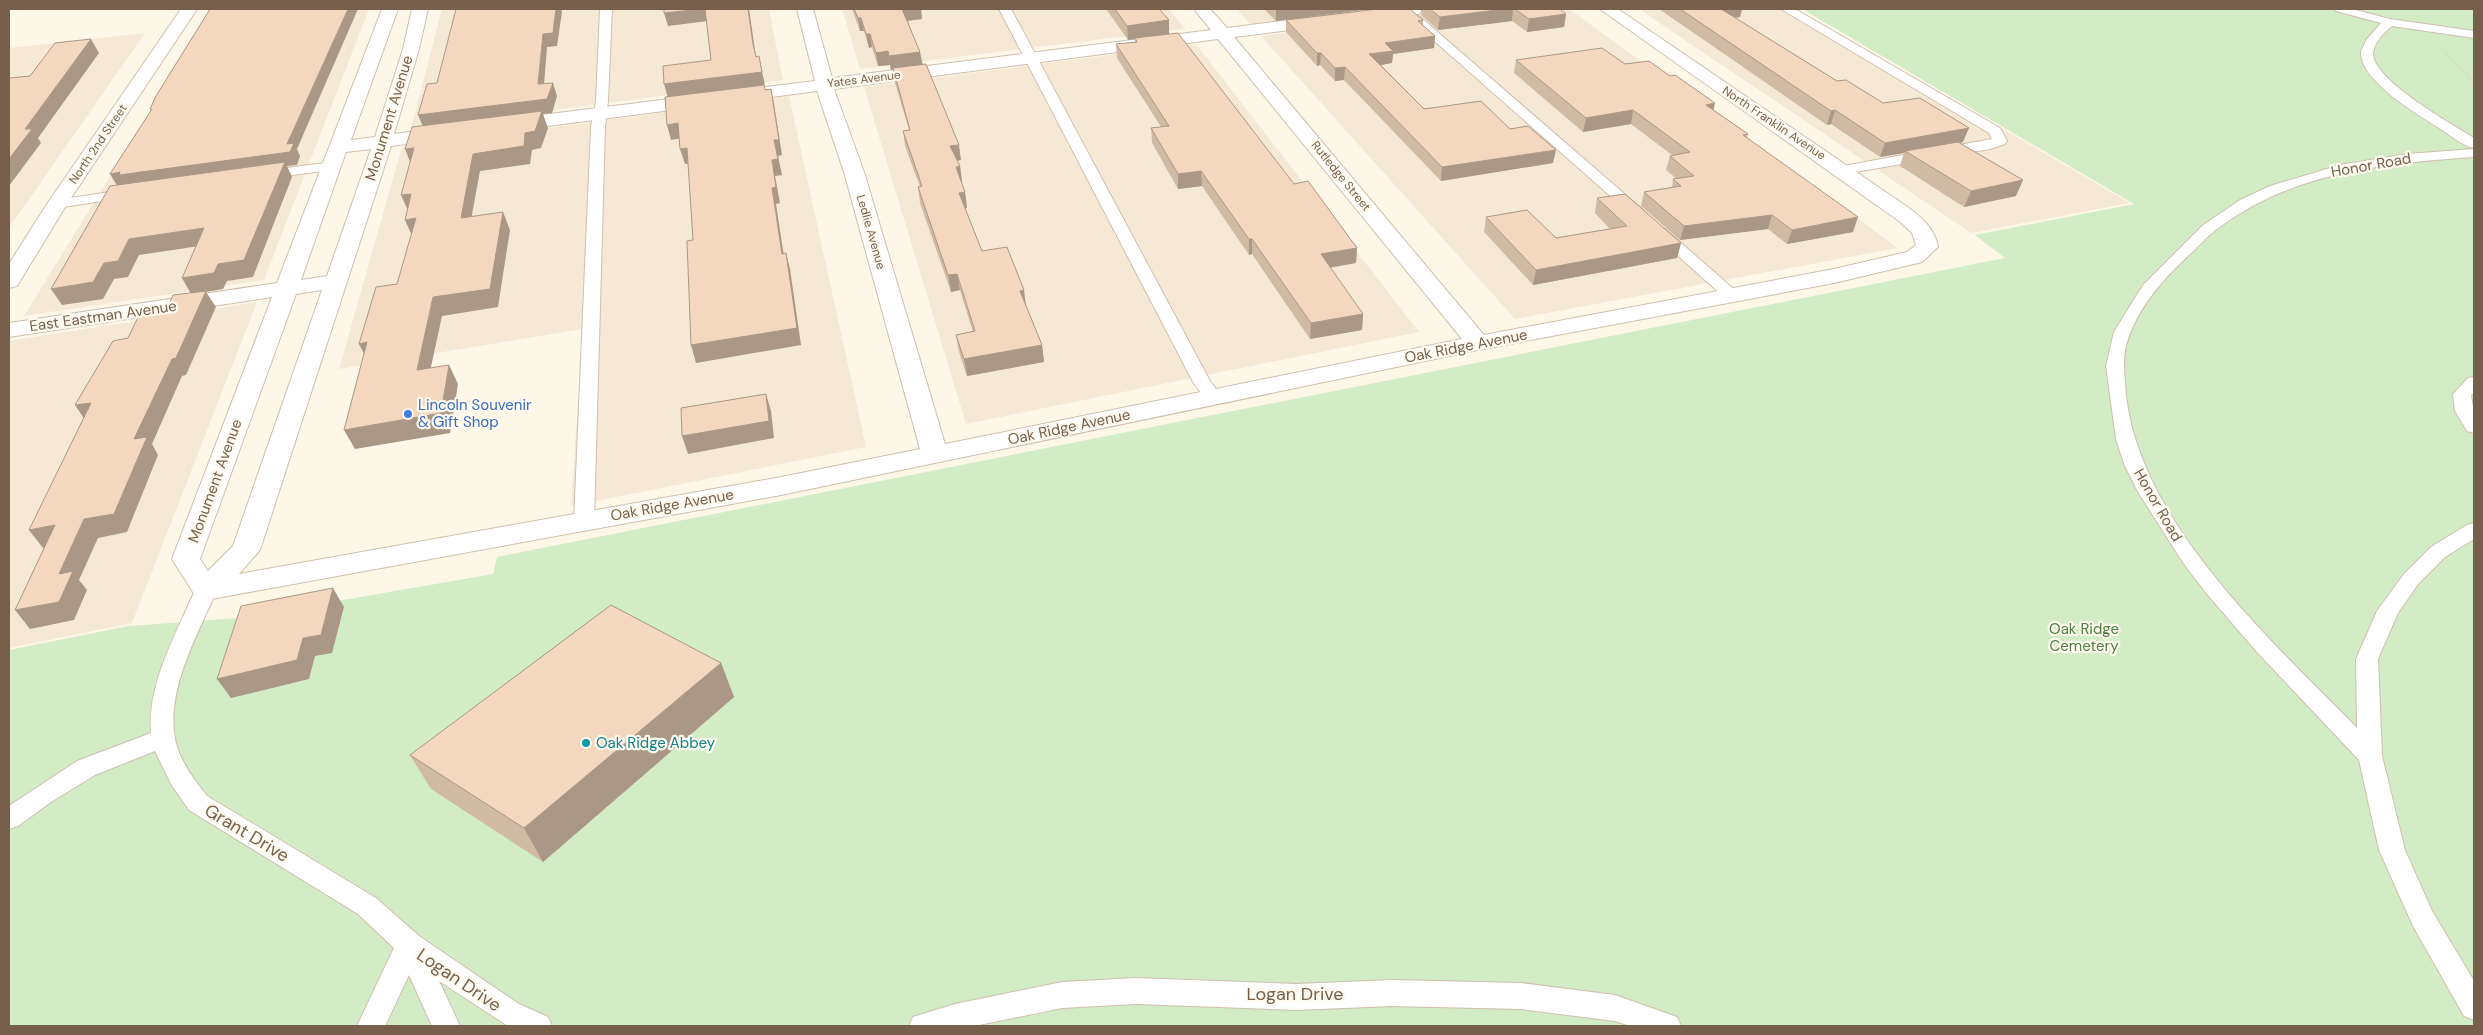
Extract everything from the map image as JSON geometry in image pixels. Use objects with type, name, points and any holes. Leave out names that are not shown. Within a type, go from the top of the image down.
[{"type":"street","name":"North 2nd Street","points":[[9,281],[57,204],[190,9]]},
{"type":"street","name":"Monument Avenue","points":[[390,9],[341,146],[186,559],[206,590],[246,550],[384,141],[411,49],[420,9]]},
{"type":"street","name":"Ledlie Avenue","points":[[805,9],[824,84],[854,172],[935,455]]},
{"type":"street","name":"Rutledge Street","points":[[1202,9],[1478,343]]},
{"type":"street","points":[[1358,17],[1409,9]]},
{"type":"street","name":"North Franklin Avenue","points":[[1608,9],[1843,170],[1912,221],[1927,238],[1927,247]]},
{"type":"street","name":"Yates Avenue","points":[[495,127],[1339,19]]},
{"type":"street","points":[[374,54],[411,49]]},
{"type":"street","points":[[341,146],[466,130]]},
{"type":"street","name":"Oak Ridge Avenue","points":[[206,590],[781,486],[1478,343],[1834,276],[1914,257],[1927,247]]},
{"type":"street","name":"East Eastman Avenue","points":[[9,330],[336,281]]},
{"type":"lane","points":[[584,521],[600,113],[606,9]]},
{"type":"lane","points":[[1005,9],[1202,382],[1213,397]]},
{"type":"lane","points":[[1409,9],[1731,295]]},
{"type":"lane","points":[[1787,9],[1995,131],[1999,136],[2000,141],[1990,145],[1843,170]]},
{"type":"lane","points":[[2340,9],[2389,22],[2432,30],[2474,34]]},
{"type":"lane","points":[[2389,22],[2370,44],[2366,56],[2371,68],[2384,83],[2404,98],[2474,144]]},
{"type":"lane","name":"Honor Road","points":[[2370,756],[2234,614],[2184,550],[2149,496],[2129,454],[2119,412],[2115,362],[2124,329],[2144,295],[2170,264],[2216,222],[2239,207],[2290,183],[2332,171],[2394,160],[2474,153]]},
{"type":"lane","points":[[244,178],[333,166]]},
{"type":"lane","points":[[57,204],[149,191]]},
{"type":"lane","points":[[2474,382],[2462,394],[2464,411],[2474,427]]},
{"type":"lane","points":[[2474,530],[2438,552],[2411,579],[2388,611],[2367,659],[2370,756],[2392,850],[2422,918],[2474,1007]]},
{"type":"lane","name":"Grant Drive","points":[[206,590],[167,690],[162,724],[164,738],[178,778],[198,803],[367,906],[409,945]]},
{"type":"lane","points":[[9,819],[42,795],[86,768],[164,738]]},
{"type":"lane","points":[[371,1026],[409,945]]},
{"type":"lane","points":[[409,945],[446,1026]]},
{"type":"lane","name":"Logan Drive","points":[[409,945],[509,1014],[538,1026]]},
{"type":"lane","name":"Logan Drive","points":[[923,1026],[955,1017],[1062,994],[1136,991],[1296,997],[1392,992],[1520,996],[1615,1008],[1667,1026]]},
{"type":"path","points":[[2432,30],[2434,40],[2474,82]]},
{"type":"shaded area","points":[[213,9],[369,9],[264,280],[24,316]]},
{"type":"shaded area","points":[[442,9],[769,9],[783,80],[411,129]]},
{"type":"shaded area","points":[[842,9],[1169,9],[1185,29],[860,69]]},
{"type":"shaded area","points":[[1237,9],[1381,9],[1252,26]]},
{"type":"shaded area","points":[[1472,9],[1569,9],[1898,248],[1515,319],[1261,36]]},
{"type":"shaded area","points":[[1639,9],[1797,9],[2130,203],[1971,233]]},
{"type":"shaded area","points":[[145,33],[9,228],[9,48]]},
{"type":"shaded area","points":[[1196,44],[1419,332],[966,424],[864,87]]},
{"type":"shaded area","points":[[789,96],[866,447],[571,506],[583,329],[339,369],[402,147]]},
{"type":"shaded area","points":[[257,302],[132,623],[9,648],[9,341]]},
{"type":"green space","name":"Oak Ridge Cemetery","points":[[1802,9],[2474,9],[2474,1026],[9,1026],[9,650],[129,626],[239,618],[493,574],[497,557],[2005,258],[1975,235],[2134,204]]},
{"type":"building","points":[[210,9],[348,9],[287,144],[294,143],[290,152],[119,175],[120,172],[110,174],[152,109],[150,109],[156,96]]},
{"type":"building","points":[[456,9],[556,9],[553,33],[543,34],[538,84],[553,83],[547,99],[418,115],[427,84],[437,83]]},
{"type":"building","points":[[664,9],[701,9],[664,13]]},
{"type":"building","points":[[705,9],[748,9],[753,44],[756,57],[759,56],[762,72],[664,84],[663,66],[711,60]]},
{"type":"building","points":[[854,9],[902,9],[920,52],[889,56],[888,51],[876,53],[870,34],[866,34],[861,18],[858,18]]},
{"type":"building","points":[[1115,9],[1159,9],[1169,20],[1127,26]]},
{"type":"building","points":[[1378,9],[1410,9],[1423,20],[1418,21],[1435,36],[1385,43],[1393,51],[1369,54],[1424,109],[1481,101],[1510,129],[1528,126],[1556,150],[1442,167],[1345,67],[1335,68],[1321,53],[1317,53],[1286,20]]},
{"type":"building","points":[[1430,9],[1505,9],[1440,17]]},
{"type":"building","points":[[1515,9],[1560,9],[1566,14],[1529,19]]},
{"type":"building","points":[[1680,9],[1721,9],[1837,81],[1846,80],[1883,103],[1920,98],[1969,128],[1885,143],[1835,110],[1831,111]]},
{"type":"building","points":[[1178,33],[1294,184],[1308,181],[1357,248],[1321,254],[1363,314],[1311,323],[1201,171],[1178,174],[1151,128],[1169,126],[1116,44],[1137,42],[1135,38]]},
{"type":"building","points":[[91,39],[25,129],[32,129],[9,159],[9,79],[30,76],[55,43]]},
{"type":"building","points":[[1602,48],[1625,64],[1649,61],[1670,76],[1675,75],[1715,103],[1706,105],[1748,134],[1743,135],[1858,217],[1792,230],[1772,215],[1684,226],[1644,192],[1681,186],[1673,179],[1694,176],[1670,156],[1690,152],[1633,110],[1586,118],[1516,60]]},
{"type":"building","points":[[926,64],[959,145],[950,146],[960,166],[956,167],[965,192],[959,193],[982,251],[1007,247],[1024,290],[1020,291],[1042,345],[964,359],[956,335],[975,331],[957,274],[948,275],[918,187],[922,186],[903,131],[910,130],[893,68]]},
{"type":"building","points":[[764,85],[765,90],[771,89],[779,140],[774,140],[778,159],[772,160],[776,187],[772,188],[782,254],[786,253],[797,328],[691,345],[687,241],[693,240],[687,148],[680,149],[678,123],[667,125],[665,97]]},
{"type":"building","points":[[542,111],[535,131],[525,133],[524,146],[473,154],[461,218],[503,212],[490,289],[433,297],[417,370],[449,365],[441,413],[344,430],[367,342],[359,344],[376,287],[397,284],[416,218],[405,220],[411,194],[401,195],[414,148],[405,149],[412,127]]},
{"type":"building","points":[[1958,142],[2023,180],[1971,191],[1905,151]]},
{"type":"building","points":[[285,162],[244,260],[218,264],[214,273],[182,278],[204,228],[129,239],[118,261],[104,263],[93,282],[51,289],[110,186]]},
{"type":"building","points":[[1625,194],[1681,243],[1536,270],[1486,217],[1527,210],[1556,238],[1627,226],[1597,198]]},
{"type":"building","points":[[206,291],[176,358],[172,359],[134,439],[147,437],[114,514],[84,519],[59,574],[73,571],[59,602],[15,610],[55,525],[29,530],[91,403],[75,405],[113,341],[128,338],[139,315],[166,311],[173,295]]},
{"type":"building","points":[[766,394],[769,421],[682,436],[681,408]]},
{"type":"building","points":[[333,588],[321,635],[303,638],[297,660],[217,679],[241,606]]},
{"type":"building","name":"Oak Ridge Abbey","points":[[611,605],[721,663],[524,828],[410,755]]},
{"type":"place","name":"Lincoln Souvenir & Gift Shop","points":[[408,414]]},
{"type":"place","name":"Oak Ridge Abbey","points":[[586,743]]}]
